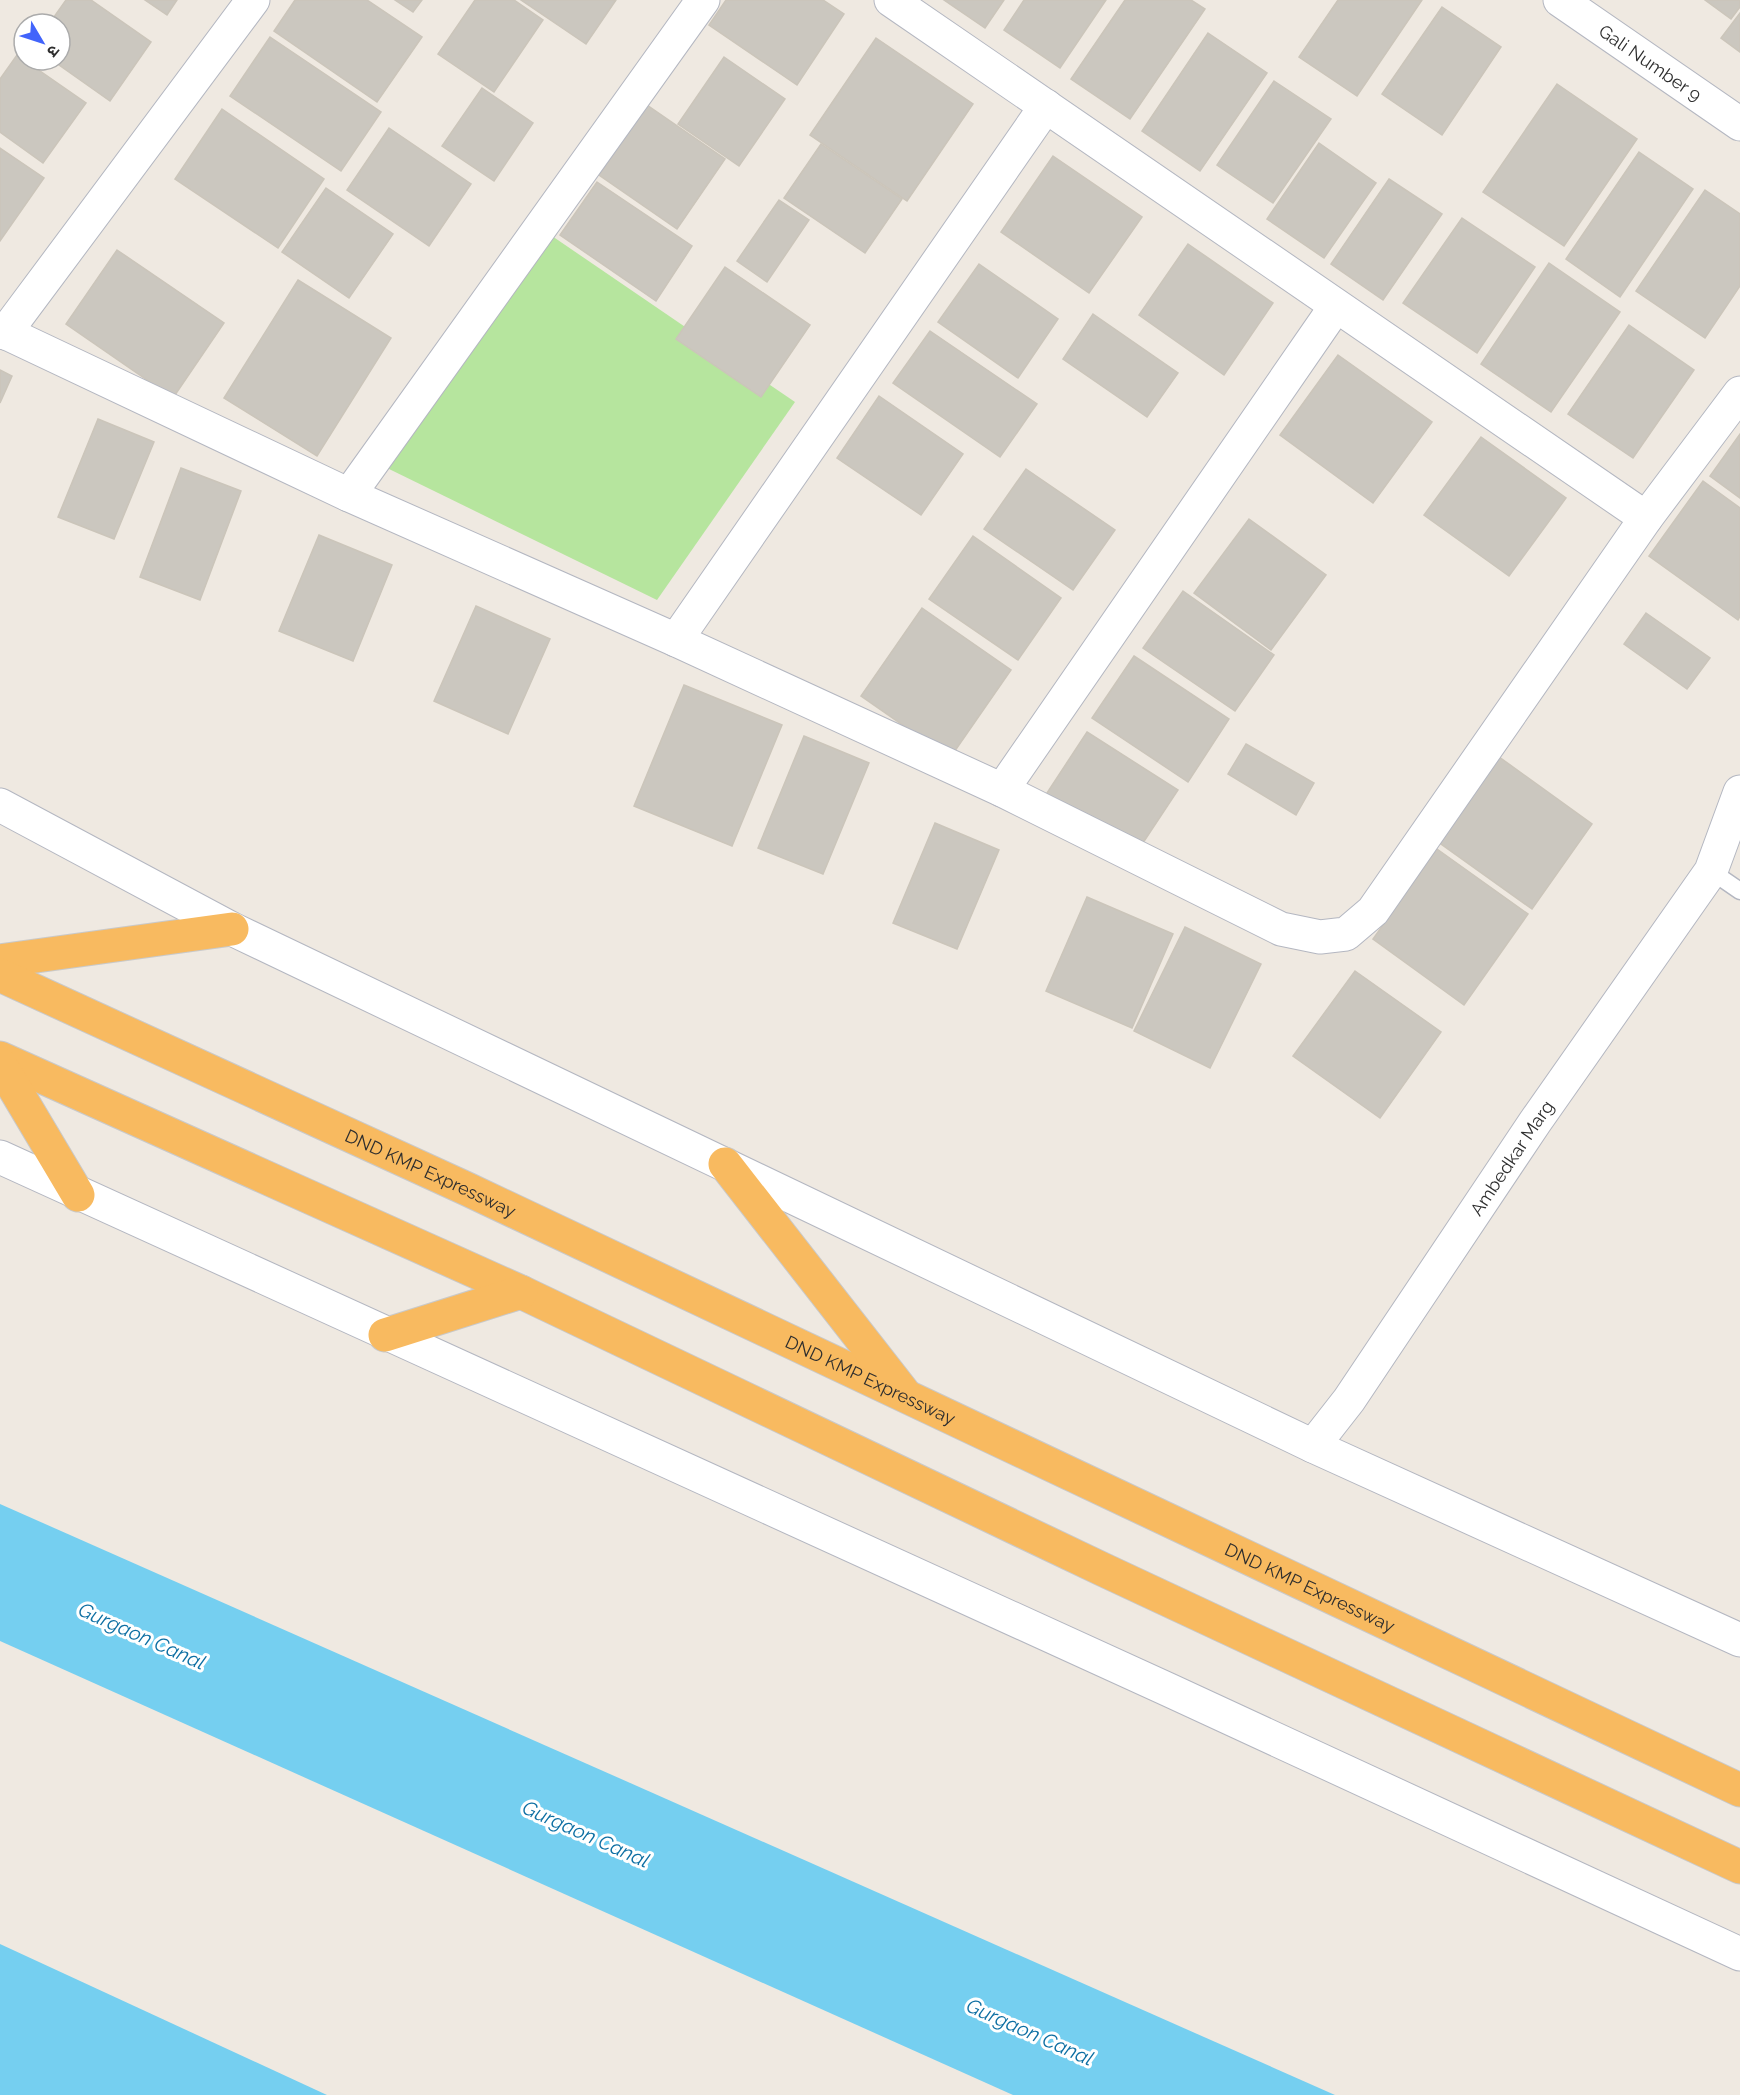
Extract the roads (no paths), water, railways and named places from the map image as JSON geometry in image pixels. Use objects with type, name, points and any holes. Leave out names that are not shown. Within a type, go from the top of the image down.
[{"type":"highway","points":[[0,961],[232,929]]},
{"type":"highway","name":"DND KMP Expressway","points":[[0,975],[467,1189],[1740,1790]]},
{"type":"highway","points":[[0,1058],[521,1292],[1104,1570],[1740,1867]]},
{"type":"highway","points":[[0,1064],[78,1195]]},
{"type":"highway","points":[[725,1164],[907,1397]]},
{"type":"highway","points":[[385,1335],[521,1292]]},
{"type":"street","points":[[253,0],[3,332],[349,495],[676,640],[1002,790],[1281,929],[1320,937],[1346,934],[1372,911],[1646,518],[1740,393]]},
{"type":"street","points":[[349,495],[703,0]]},
{"type":"street","points":[[891,0],[1646,518]]},
{"type":"street","name":"Gali Number 9","points":[[1560,0],[1740,124]]},
{"type":"street","points":[[676,640],[1046,106]]},
{"type":"street","points":[[1002,790],[1336,306]]},
{"type":"street","name":"Ambedkar Marg","points":[[1313,1446],[1349,1400],[1535,1122],[1712,871],[1740,792]]},
{"type":"street","points":[[0,805],[232,929],[1313,1446],[1740,1640]]},
{"type":"street","name":"Ambedkar Marg","points":[[1712,871],[1740,849]]},
{"type":"street","points":[[0,1157],[385,1335],[1158,1685],[1740,1954]]},
{"type":"lane","points":[[1712,871],[1740,891]]},
{"type":"water","name":"Gurgaon Canal","points":[[0,1504],[1335,2095],[1013,2095],[0,1641]]},
{"type":"water","points":[[0,1944],[327,2095],[0,2095]]}]
